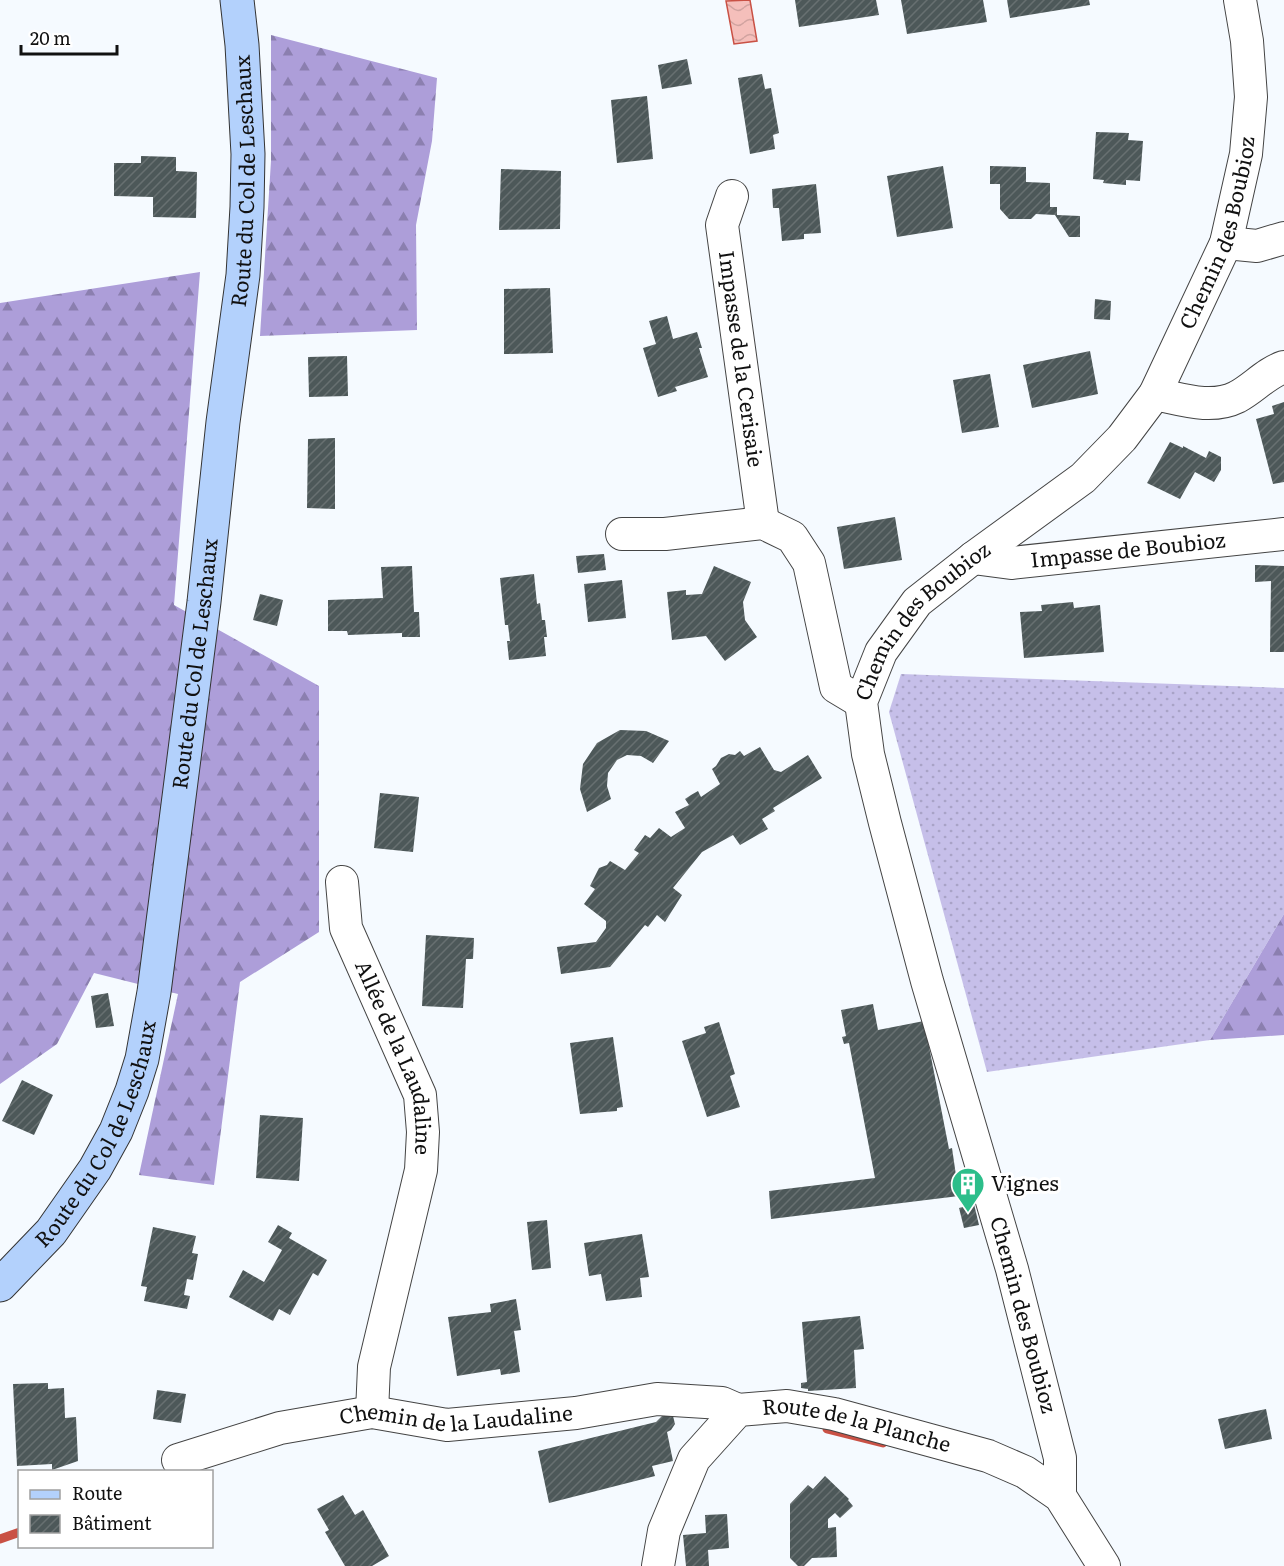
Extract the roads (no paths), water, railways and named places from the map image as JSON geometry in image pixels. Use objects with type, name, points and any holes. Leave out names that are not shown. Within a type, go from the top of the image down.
[{"type":"main road","name":"Route du Col de Leschaux","points":[[0,1285],[51,1232],[95,1169],[116,1131],[128,1101],[144,1047],[154,992],[204,602],[223,422],[243,274],[248,207],[248,154],[237,0]]},
{"type":"street","name":"Chemin des Boubioz","points":[[1060,1496],[1060,1458],[1009,1258],[915,936],[868,754],[861,702],[881,652],[917,602],[1083,478],[1122,438],[1155,394],[1226,243],[1246,154],[1251,97],[1247,41],[1240,0]]},
{"type":"street","name":"Impasse de la Cerisaie","points":[[732,196],[722,225],[764,523]]},
{"type":"street","points":[[1226,243],[1257,246],[1284,238]]},
{"type":"street","points":[[1155,394],[1208,405],[1236,398],[1275,370],[1284,367]]},
{"type":"street","points":[[622,534],[665,534],[764,523],[792,537],[809,563],[836,687],[861,702]]},
{"type":"street","name":"Impasse de Boubioz","points":[[973,558],[1011,563],[1284,534]]},
{"type":"street","name":"Allée de la Laudaline","points":[[342,882],[346,928],[420,1095],[423,1132],[421,1170],[374,1367],[372,1412]]},
{"type":"street","name":"Chemin de la Laudaline","points":[[178,1460],[280,1428],[372,1412],[447,1425],[576,1413],[657,1399],[722,1403],[738,1410]]},
{"type":"street","name":"Route de la Planche","points":[[658,1566],[664,1531],[694,1458],[738,1410],[787,1406],[834,1414],[988,1456],[1025,1472],[1060,1496],[1104,1566]]},
{"type":"water","points":[[750,0],[757,41],[734,44],[726,1]]},
{"type":"waterway","points":[[827,1429],[883,1443]]},
{"type":"waterway","points":[[0,1539],[18,1533]]},
{"type":"place","name":"Vignes","points":[[968,1213]]}]
